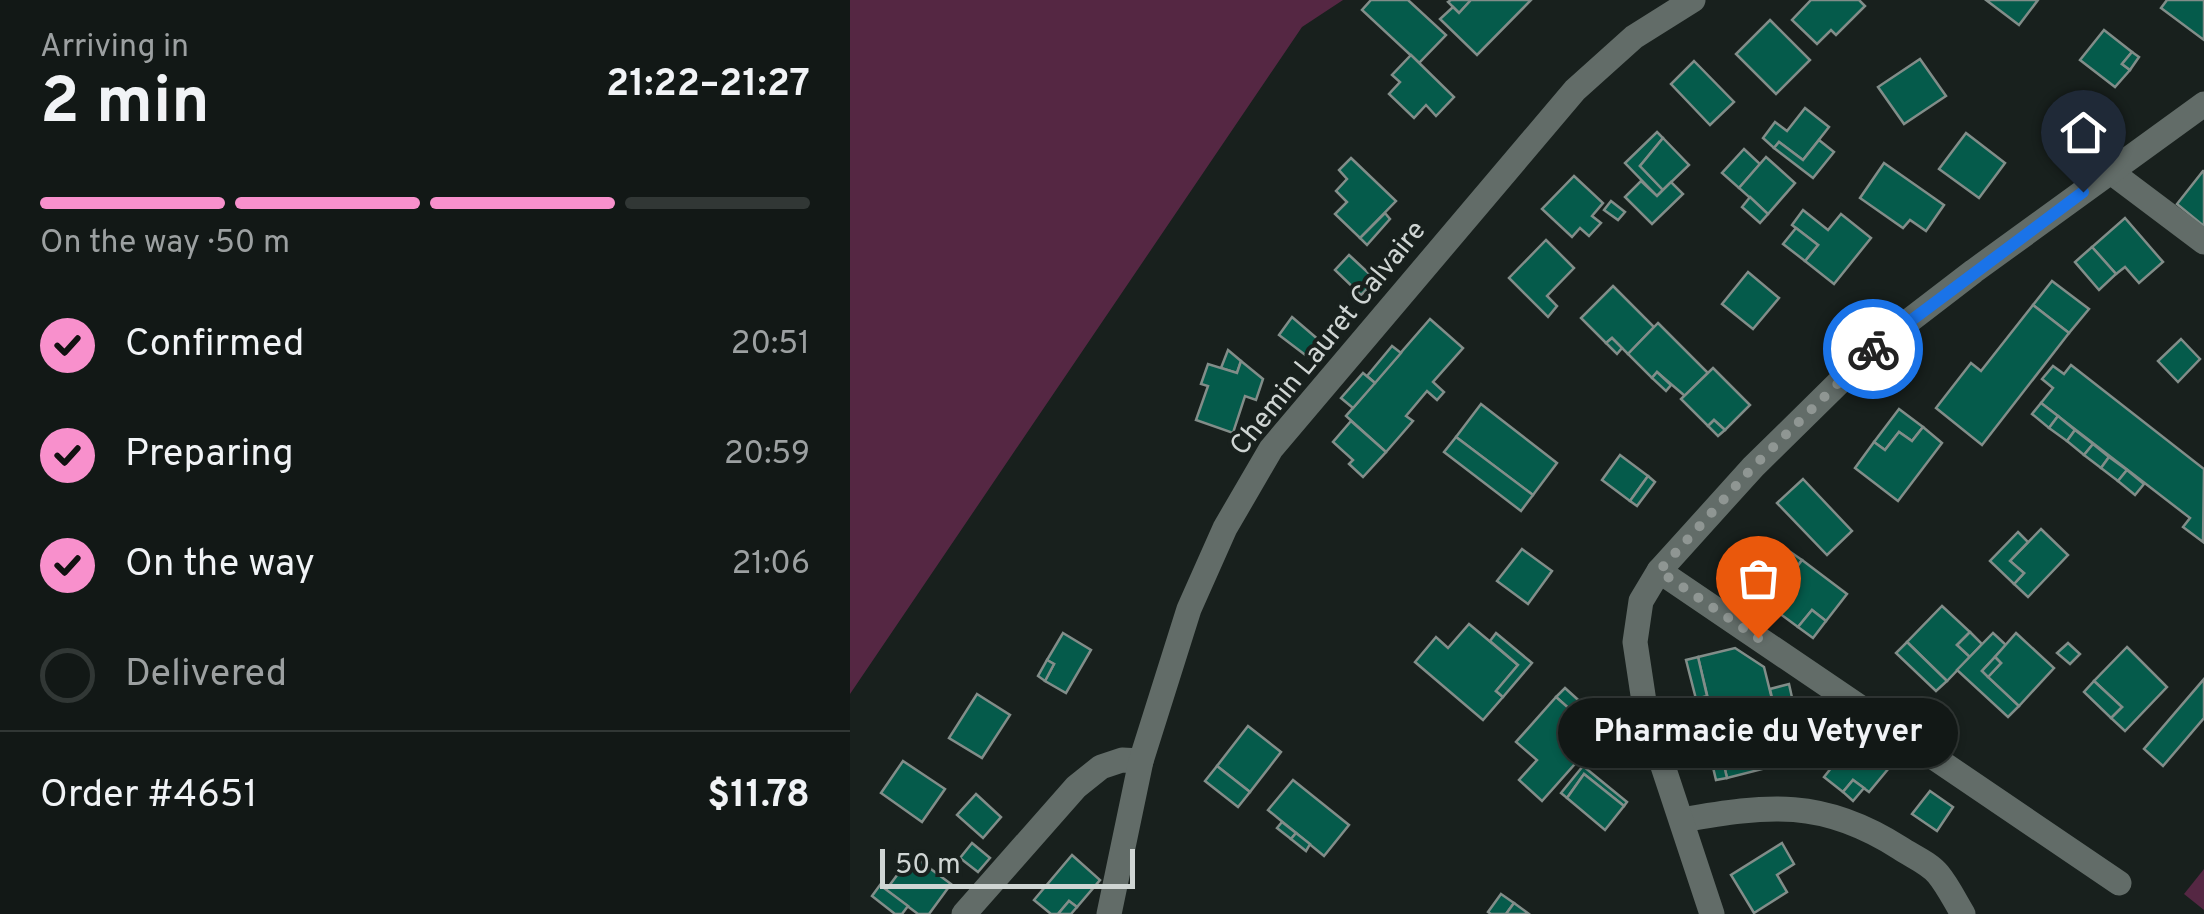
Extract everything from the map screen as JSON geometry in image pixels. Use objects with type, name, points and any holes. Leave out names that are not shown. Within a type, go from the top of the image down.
[{"type":"street","name":"Chemin Lauret Calvaire","points":[[1108,914],[1141,761],[1190,609],[1225,528],[1270,449],[1575,90],[1634,38],[1692,0]]},
{"type":"street","points":[[1712,914],[1646,715],[1636,642],[1641,601],[1659,571],[1753,467],[1875,347],[2204,104]]},
{"type":"street","points":[[2110,172],[2204,242]]},
{"type":"street","points":[[1659,571],[2119,884]]},
{"type":"street","points":[[964,914],[1076,786],[1101,767],[1122,760],[1141,761]]},
{"type":"street","points":[[1682,820],[1766,808],[1804,808],[1848,821],[1886,839],[1937,872],[1963,914]]},
{"type":"shaded area","points":[[850,0],[1343,0],[1302,27],[850,694]]},
{"type":"shaded area","points":[[2204,869],[2204,910],[2184,894]]},
{"type":"building","points":[[1371,0],[1408,0],[1446,35],[1419,63],[1362,10]]},
{"type":"building","points":[[1471,0],[1459,13],[1448,2]]},
{"type":"building","points":[[1471,0],[1531,0],[1477,55],[1440,19],[1453,7],[1459,13]]},
{"type":"building","points":[[1811,0],[1859,0],[1865,6],[1836,35],[1831,30],[1817,44],[1792,20]]},
{"type":"building","points":[[1986,0],[2038,0],[2019,25]]},
{"type":"building","points":[[2167,0],[2204,0],[2204,40],[2161,8]]},
{"type":"building","points":[[1770,20],[1810,60],[1776,94],[1736,54]]},
{"type":"building","points":[[2104,30],[2132,52],[2122,64],[2130,70],[2115,87],[2080,60]]},
{"type":"building","points":[[2132,52],[2139,57],[2130,70],[2122,64]]},
{"type":"building","points":[[1411,55],[1454,97],[1436,116],[1426,105],[1414,118],[1389,94],[1400,82],[1392,75]]},
{"type":"building","points":[[1920,59],[1946,96],[1904,124],[1878,87]]},
{"type":"building","points":[[1694,61],[1734,102],[1710,125],[1671,84]]},
{"type":"building","points":[[1805,108],[1829,127],[1803,160],[1779,142],[1774,148],[1763,138],[1775,122],[1787,131]]},
{"type":"building","points":[[1657,132],[1663,138],[1640,166],[1663,190],[1657,196],[1625,163]]},
{"type":"building","points":[[1966,133],[2005,163],[1979,198],[1939,169]]},
{"type":"building","points":[[1663,138],[1689,165],[1663,190],[1640,166]]},
{"type":"building","points":[[1819,140],[1834,152],[1813,178],[1774,148],[1779,142],[1803,160]]},
{"type":"building","points":[[1744,149],[1760,164],[1739,188],[1722,173]]},
{"type":"building","points":[[1766,157],[1795,183],[1768,214],[1739,188]]},
{"type":"building","points":[[1351,158],[1396,201],[1360,238],[1335,214],[1347,202],[1336,191],[1347,179],[1339,170]]},
{"type":"building","points":[[1884,163],[1944,205],[1926,231],[1910,220],[1903,228],[1860,198]]},
{"type":"building","points":[[2204,171],[2204,226],[2177,204]]},
{"type":"building","points":[[1574,176],[1603,203],[1592,216],[1601,223],[1589,236],[1580,228],[1572,237],[1542,209]]},
{"type":"building","points":[[1641,181],[1657,196],[1671,182],[1683,194],[1652,224],[1625,197]]},
{"type":"building","points":[[1750,197],[1768,214],[1760,223],[1742,207]]},
{"type":"building","points":[[1611,201],[1625,212],[1618,220],[1604,210]]},
{"type":"building","points":[[1803,210],[1828,230],[1841,214],[1871,238],[1834,284],[1805,261],[1818,245],[1792,225]]},
{"type":"building","points":[[1385,213],[1390,219],[1367,245],[1360,238]]},
{"type":"building","points":[[2125,218],[2163,262],[2139,283],[2125,267],[2116,274],[2092,247]]},
{"type":"building","points":[[1796,228],[1818,245],[1805,261],[1783,244]]},
{"type":"building","points":[[1546,240],[1574,268],[1547,296],[1557,306],[1548,317],[1509,278]]},
{"type":"building","points":[[2092,247],[2116,274],[2099,290],[2075,262]]},
{"type":"building","points":[[1349,255],[1376,280],[1361,295],[1335,270]]},
{"type":"building","points":[[1748,272],[1779,298],[1753,329],[1722,304]]},
{"type":"building","points":[[2052,281],[2089,309],[2069,333],[2033,305]]},
{"type":"building","points":[[1613,286],[1654,327],[1628,354],[1612,338],[1606,343],[1581,318]]},
{"type":"building","points":[[2033,305],[2069,333],[1982,445],[1936,408],[1971,363],[1981,371]]},
{"type":"building","points":[[1292,317],[1320,341],[1308,357],[1279,335]]},
{"type":"building","points":[[1430,319],[1463,348],[1433,382],[1444,392],[1437,400],[1427,391],[1406,416],[1413,421],[1386,452],[1346,416]]},
{"type":"building","points":[[1658,323],[1708,373],[1685,396],[1657,372],[1652,378],[1628,354]]},
{"type":"building","points":[[1612,338],[1622,348],[1617,354],[1606,343]]},
{"type":"building","points":[[2181,339],[2200,359],[2178,382],[2158,361]]},
{"type":"building","points":[[1392,346],[1401,353],[1375,383],[1367,376]]},
{"type":"building","points":[[1228,350],[1241,361],[1237,373],[1221,368]]},
{"type":"building","points":[[1241,361],[1263,379],[1256,400],[1245,396],[1233,433],[1196,420],[1208,386],[1201,384],[1208,364],[1237,373]]},
{"type":"building","points":[[2071,365],[2204,469],[2203,542],[2183,527],[2190,518],[2041,403],[2053,388],[2042,379],[2053,366],[2064,374]]},
{"type":"building","points":[[1713,368],[1750,405],[1725,430],[1714,420],[1708,426],[1681,399]]},
{"type":"building","points":[[1657,372],[1671,385],[1666,391],[1652,378]]},
{"type":"building","points":[[1363,373],[1375,383],[1353,408],[1341,398]]},
{"type":"building","points":[[2041,403],[2058,416],[2049,428],[2032,414]]},
{"type":"building","points":[[1481,404],[1557,463],[1533,495],[1456,437]]},
{"type":"building","points":[[1899,409],[1923,427],[1912,441],[1899,432],[1885,450],[1874,442]]},
{"type":"building","points":[[2058,416],[2075,430],[2067,441],[2049,428]]},
{"type":"building","points":[[1714,420],[1725,430],[1718,436],[1708,426]]},
{"type":"building","points":[[1351,421],[1386,452],[1363,477],[1349,464],[1353,460],[1333,442]]},
{"type":"building","points":[[1923,427],[1942,443],[1898,501],[1855,468],[1874,442],[1885,450],[1899,432],[1912,441]]},
{"type":"building","points":[[2075,430],[2093,444],[2084,455],[2067,441]]},
{"type":"building","points":[[1456,437],[1533,495],[1521,511],[1444,452]]},
{"type":"building","points":[[2093,444],[2109,457],[2101,468],[2084,455]]},
{"type":"building","points":[[1620,455],[1648,476],[1630,501],[1602,480]]},
{"type":"building","points":[[2109,457],[2127,470],[2118,481],[2101,468]]},
{"type":"building","points":[[2127,470],[2144,484],[2135,495],[2118,481]]},
{"type":"building","points":[[1648,476],[1655,482],[1637,506],[1630,501]]},
{"type":"building","points":[[1803,479],[1852,531],[1827,555],[1777,503]]},
{"type":"building","points":[[2041,529],[2068,555],[2028,597],[2014,584],[2024,573],[2010,561]]},
{"type":"building","points":[[2018,532],[2028,542],[2010,561],[2024,573],[2014,584],[1990,561]]},
{"type":"building","points":[[1522,549],[1552,571],[1528,604],[1497,581]]},
{"type":"building","points":[[1789,551],[1802,560],[1781,589],[1768,579]]},
{"type":"building","points":[[1802,560],[1847,594],[1826,621],[1812,610],[1798,627],[1756,596],[1768,579],[1781,589]]},
{"type":"building","points":[[1942,606],[1970,632],[1957,645],[1970,657],[1947,681],[1907,642]]},
{"type":"building","points":[[1812,610],[1826,621],[1813,638],[1798,627]]},
{"type":"building","points":[[1469,624],[1518,665],[1496,691],[1503,697],[1483,720],[1415,662],[1436,637],[1448,648]]},
{"type":"building","points":[[1970,632],[1982,644],[1970,657],[1957,645]]},
{"type":"building","points":[[1063,633],[1091,650],[1066,693],[1045,681],[1054,664],[1047,660]]},
{"type":"building","points":[[1496,633],[1532,663],[1503,697],[1496,691],[1518,665],[1490,641]]},
{"type":"building","points":[[1993,633],[2006,645],[1982,671],[2019,706],[2008,717],[1957,670]]},
{"type":"building","points":[[2016,633],[2054,668],[2019,706],[1988,677],[2001,663],[1995,657]]},
{"type":"building","points":[[1907,642],[1947,681],[1936,691],[1896,653]]},
{"type":"building","points":[[2068,643],[2080,654],[2070,664],[2057,653]]},
{"type":"building","points":[[2127,647],[2167,687],[2125,731],[2111,718],[2122,707],[2094,681]]},
{"type":"building","points":[[1735,648],[1764,667],[1776,715],[1782,714],[1794,761],[1727,778],[1698,657]]},
{"type":"building","points":[[1698,657],[1707,696],[1696,699],[1686,660]]},
{"type":"building","points":[[1995,657],[2001,663],[1988,677],[1982,671]]},
{"type":"building","points":[[1047,660],[1054,664],[1045,681],[1038,676]]},
{"type":"building","points":[[2204,679],[2204,718],[2163,766],[2144,749]]},
{"type":"building","points":[[2094,681],[2122,707],[2111,718],[2084,692]]},
{"type":"building","points":[[1789,684],[1795,711],[1776,715],[1770,689]]},
{"type":"building","points":[[1565,688],[1608,727],[1600,737],[1556,697]]},
{"type":"building","points":[[977,694],[1010,715],[982,758],[949,738]]},
{"type":"building","points":[[1556,697],[1588,725],[1578,735],[1590,747],[1542,801],[1519,780],[1537,760],[1516,742]]},
{"type":"building","points":[[1588,725],[1600,737],[1590,747],[1578,735]]},
{"type":"building","points":[[1248,726],[1281,752],[1250,792],[1217,766]]},
{"type":"building","points":[[1719,744],[1727,778],[1716,780],[1708,746]]},
{"type":"building","points":[[1847,748],[1866,763],[1872,755],[1889,768],[1869,792],[1853,780],[1843,792],[1824,777]]},
{"type":"building","points":[[903,761],[945,789],[922,822],[881,793]]},
{"type":"building","points":[[1217,766],[1250,792],[1238,807],[1205,781]]},
{"type":"building","points":[[1583,766],[1627,802],[1624,806],[1584,774],[1567,798],[1561,793]]},
{"type":"building","points":[[1584,774],[1624,806],[1605,830],[1567,798]]},
{"type":"building","points":[[1293,780],[1349,825],[1324,856],[1268,810]]},
{"type":"building","points":[[1853,780],[1864,788],[1853,801],[1843,792]]},
{"type":"building","points":[[1930,791],[1953,807],[1937,831],[1912,814]]},
{"type":"building","points":[[976,794],[1001,817],[983,838],[957,815]]},
{"type":"building","points":[[1282,822],[1296,833],[1291,839],[1277,828]]},
{"type":"building","points":[[1296,833],[1310,844],[1306,851],[1291,839]]},
{"type":"building","points":[[972,843],[990,858],[978,872],[960,858]]},
{"type":"building","points":[[1782,843],[1794,864],[1777,875],[1787,892],[1754,913],[1731,875]]},
{"type":"building","points":[[912,855],[951,884],[929,914],[918,914],[886,890]]},
{"type":"building","points":[[1072,855],[1100,880],[1077,907],[1069,901],[1058,914],[1051,914],[1034,900]]},
{"type":"building","points":[[880,885],[908,906],[902,914],[895,914],[872,896]]},
{"type":"building","points":[[1501,894],[1514,903],[1506,914],[1491,914],[1488,912]]},
{"type":"building","points":[[1069,901],[1077,907],[1071,914],[1058,914]]},
{"type":"building","points":[[1514,903],[1529,914],[1506,914]]},
{"type":"way so far","points":[[1758,638],[1659,571],[1753,467],[1873,349]]},
{"type":"place","name":"Pharmacie du Vetyver","points":[[1758,638]]},
{"type":"route","points":[[1873,349],[2083,192]]}]
